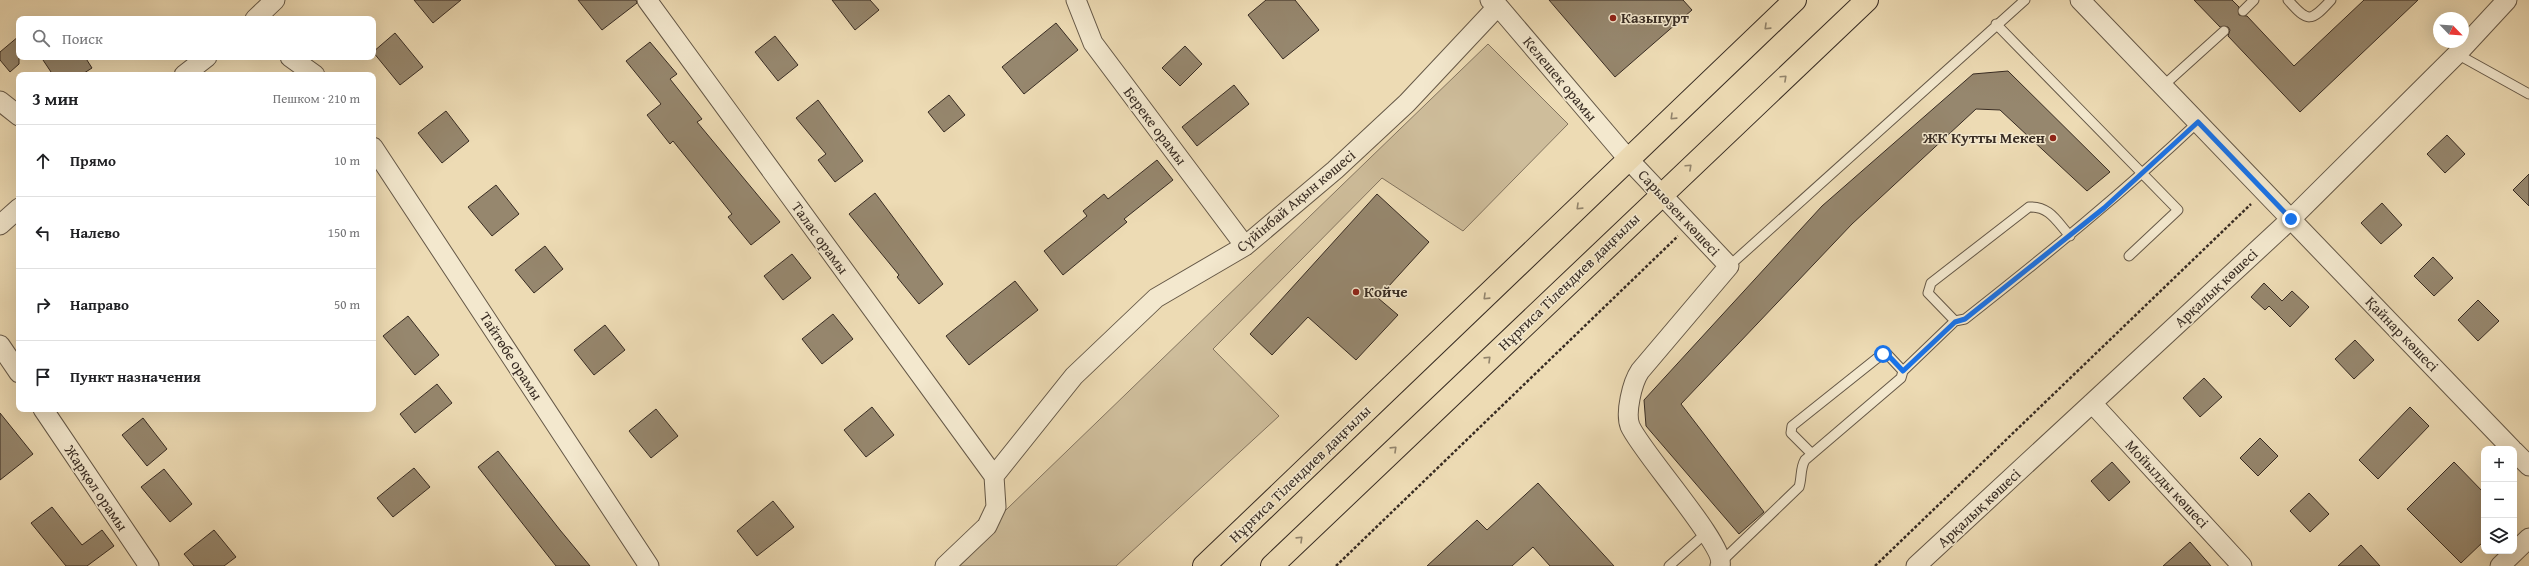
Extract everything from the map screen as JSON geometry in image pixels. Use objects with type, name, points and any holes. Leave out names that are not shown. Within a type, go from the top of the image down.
[{"type":"main road","name":"Нұрғиса Тілендиев даңғылы","points":[[1204,566],[1795,0]]},
{"type":"main road","name":"Нұрғиса Тілендиев даңғылы","points":[[1272,566],[1661,194],[1867,0]]},
{"type":"street","points":[[257,16],[274,0]]},
{"type":"street","name":"Талас орамы","points":[[647,0],[994,476]]},
{"type":"street","name":"Береке орамы","points":[[1076,0],[1093,43],[1245,246]]},
{"type":"street","name":"Қайнар көшесі","points":[[2080,0],[2509,446]]},
{"type":"street","name":"Арқалық көшесі","points":[[1916,566],[2291,219],[2457,54],[2507,0]]},
{"type":"street","name":"Сүйінбай Ақын көшесі","points":[[994,476],[1074,376],[1156,298],[1245,246],[1335,170],[1407,103],[1494,3]]},
{"type":"street","name":"Келешек орамы","points":[[1494,3],[1629,160]]},
{"type":"street","points":[[188,72],[203,60]]},
{"type":"street","points":[[294,60],[311,72]]},
{"type":"street","points":[[0,101],[16,114]]},
{"type":"street","name":"Тайтөбе орамы","points":[[376,152],[649,566]]},
{"type":"street","name":"Сарыөзен көшесі","points":[[1629,160],[1728,266]]},
{"type":"street","points":[[0,225],[16,211]]},
{"type":"street","points":[[1721,564],[1720,556],[1706,533],[1630,426],[1630,396],[1633,381],[1640,371],[1728,266]]},
{"type":"street","points":[[0,345],[16,369]]},
{"type":"street","name":"Мойылды көшесі","points":[[2092,403],[2242,566]]},
{"type":"street","name":"Жарқөл орамы","points":[[45,412],[149,566]]},
{"type":"street","name":"Қайнар көшесі","points":[[2517,454],[2529,466]]},
{"type":"street","points":[[945,566],[987,526],[996,507],[994,476]]},
{"type":"street","points":[[2500,566],[2529,538]]},
{"type":"lane","points":[[1728,266],[1996,24],[2025,0]]},
{"type":"lane","points":[[2243,11],[2254,0]]},
{"type":"lane","points":[[2288,0],[2301,16],[2309,18],[2316,16],[2332,0]]},
{"type":"lane","points":[[1996,24],[2178,210],[2129,256]]},
{"type":"lane","points":[[2163,86],[2224,31]]},
{"type":"lane","points":[[2457,54],[2529,94]]},
{"type":"lane","points":[[1721,564],[1799,487],[1802,479],[1802,465],[1812,454],[1901,378],[1903,371],[1955,322],[1965,319],[2070,236],[2143,174],[2198,122]]},
{"type":"lane","points":[[1955,322],[1928,293],[1931,283],[2029,207],[2041,207],[2048,211],[2070,236]]},
{"type":"lane","points":[[1812,454],[1791,433],[1792,426],[1883,354],[1888,355],[1903,371]]},
{"type":"lane","points":[[1669,566],[1706,533]]},
{"type":"path","points":[[1875,566],[2265,191]]},
{"type":"path","points":[[1336,566],[1690,225]]},
{"type":"shaded area","points":[[1488,44],[1568,124],[1463,231],[1382,178],[1213,349],[1279,416],[1116,566],[948,566]]},
{"type":"building","points":[[414,0],[461,0],[433,23]]},
{"type":"building","points":[[578,0],[636,0],[637,3],[602,30]]},
{"type":"building","points":[[832,0],[870,0],[879,10],[855,30]]},
{"type":"building","points":[[1266,0],[1295,0],[1319,30],[1283,59],[1248,15]]},
{"type":"building","points":[[1549,0],[1683,0],[1692,10],[1615,77]]},
{"type":"building","points":[[2194,0],[2232,0],[2239,7],[2239,15],[2247,16],[2294,66],[2364,0],[2418,0],[2300,112],[2228,36],[2230,30],[2228,27],[2220,27]]},
{"type":"building","points":[[1056,23],[1078,50],[1024,94],[1002,67]]},
{"type":"building","points":[[395,33],[423,67],[400,85],[376,56],[376,49]]},
{"type":"building","points":[[775,36],[798,65],[778,81],[755,52]]},
{"type":"building","points":[[16,39],[16,60],[19,60],[19,64],[10,72],[0,60],[0,52]]},
{"type":"building","points":[[650,42],[677,74],[670,79],[702,119],[697,122],[780,222],[751,245],[728,217],[732,214],[673,141],[670,144],[647,115],[661,104],[626,61]]},
{"type":"building","points":[[1185,46],[1202,64],[1180,86],[1162,68]]},
{"type":"building","points":[[43,60],[87,60],[92,68],[86,72],[51,72]]},
{"type":"building","points":[[2008,71],[2110,172],[2087,191],[2000,110],[1976,109],[1852,224],[1681,404],[1764,512],[1739,534],[1646,426],[1644,400],[1822,206],[1973,74]]},
{"type":"building","points":[[1234,85],[1249,104],[1197,146],[1182,127]]},
{"type":"building","points":[[949,95],[965,115],[944,132],[928,112]]},
{"type":"building","points":[[818,100],[863,161],[835,182],[818,160],[826,154],[796,118]]},
{"type":"building","points":[[446,111],[469,141],[442,163],[418,133]]},
{"type":"building","points":[[2447,135],[2465,154],[2445,173],[2427,154]]},
{"type":"building","points":[[1157,160],[1173,180],[1124,219],[1127,222],[1063,275],[1044,251],[1087,216],[1083,211],[1104,194],[1108,199]]},
{"type":"building","points":[[2529,174],[2529,206],[2513,190]]},
{"type":"building","points":[[496,185],[519,214],[492,236],[468,207]]},
{"type":"building","points":[[875,193],[943,284],[919,304],[897,277],[899,275],[849,214]]},
{"type":"building","points":[[1377,194],[1429,242],[1378,298],[1398,315],[1356,360],[1308,317],[1272,355],[1250,334]]},
{"type":"building","points":[[2382,203],[2402,225],[2381,244],[2361,223]]},
{"type":"building","points":[[545,246],[563,269],[534,293],[515,270]]},
{"type":"building","points":[[792,254],[811,278],[783,300],[764,276]]},
{"type":"building","points":[[2433,257],[2453,278],[2434,296],[2414,276]]},
{"type":"building","points":[[1015,281],[1038,310],[969,365],[946,336]]},
{"type":"building","points":[[2264,283],[2282,301],[2292,291],[2309,307],[2290,327],[2269,306],[2265,310],[2251,297]]},
{"type":"building","points":[[2478,300],[2499,321],[2478,341],[2458,320]]},
{"type":"building","points":[[833,314],[853,339],[822,364],[802,339]]},
{"type":"building","points":[[408,316],[439,355],[415,375],[383,336]]},
{"type":"building","points":[[605,325],[625,350],[594,375],[574,350]]},
{"type":"building","points":[[2355,340],[2374,360],[2354,379],[2335,359]]},
{"type":"building","points":[[2204,378],[2222,397],[2200,417],[2183,398]]},
{"type":"building","points":[[437,384],[452,403],[415,433],[400,414]]},
{"type":"building","points":[[872,407],[894,435],[866,457],[844,430]]},
{"type":"building","points":[[2410,407],[2429,426],[2378,479],[2359,460]]},
{"type":"building","points":[[656,409],[678,436],[651,458],[629,431]]},
{"type":"building","points":[[0,413],[33,454],[0,480]]},
{"type":"building","points":[[143,418],[167,449],[147,466],[122,435]]},
{"type":"building","points":[[2260,438],[2278,456],[2258,476],[2240,458]]},
{"type":"building","points":[[498,451],[590,566],[556,566],[478,467]]},
{"type":"building","points":[[2112,462],[2130,482],[2109,501],[2091,481]]},
{"type":"building","points":[[2454,462],[2481,490],[2481,544],[2461,563],[2407,509]]},
{"type":"building","points":[[414,468],[430,487],[393,517],[377,498]]},
{"type":"building","points":[[164,469],[192,504],[170,522],[141,487]]},
{"type":"building","points":[[1538,483],[1614,566],[1550,566],[1533,547],[1512,566],[1427,566],[1477,520],[1487,530]]},
{"type":"building","points":[[2309,493],[2329,514],[2310,532],[2290,511]]},
{"type":"building","points":[[773,501],[794,527],[757,556],[737,531]]},
{"type":"building","points":[[52,507],[82,545],[102,530],[114,546],[87,566],[66,566],[31,523]]},
{"type":"building","points":[[214,530],[236,557],[224,566],[194,566],[184,554]]},
{"type":"building","points":[[2190,542],[2211,566],[2163,566]]},
{"type":"building","points":[[2361,545],[2380,566],[2338,566]]},
{"type":"place","name":"Казыгурт","points":[[1613,18]]},
{"type":"place","name":"ЖК Кутты Мекен","points":[[2053,138]]},
{"type":"place","name":"Койче","points":[[1356,292]]},
{"type":"route","points":[[1883,354],[1888,355],[1903,371],[1955,322],[1965,319],[2104,208],[2143,174],[2198,122],[2291,219]]}]
